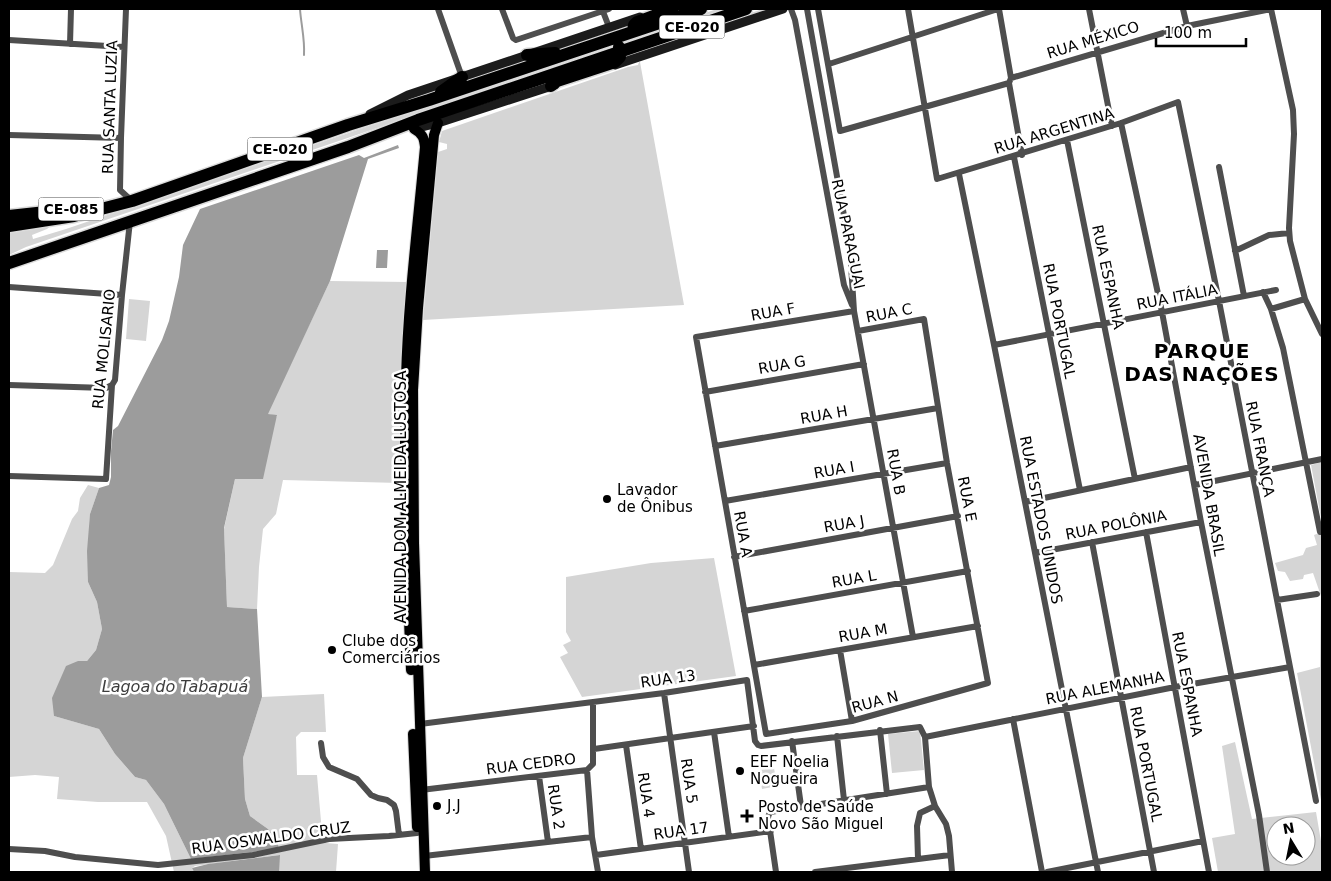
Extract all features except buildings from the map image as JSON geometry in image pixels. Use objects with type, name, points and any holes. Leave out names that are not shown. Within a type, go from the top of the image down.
[{"type":"highway","points":[[638,44],[633,31],[634,25],[637,22],[672,9]]},
{"type":"highway","name":"CE-020","points":[[9,226],[74,216],[132,201],[348,126],[572,52],[612,32],[633,31],[701,9]]},
{"type":"highway","name":"CE-020","points":[[9,263],[348,147],[427,116],[746,9]]},
{"type":"highway","points":[[551,86],[557,81],[615,62],[620,57],[620,50],[612,32]]},
{"type":"highway","points":[[528,55],[572,52]]},
{"type":"highway","points":[[429,100],[462,77]]},
{"type":"highway","points":[[348,147],[364,145],[414,129]]},
{"type":"highway","name":"CE-085","points":[[9,216],[132,201]]},
{"type":"main road","points":[[348,126],[408,95],[528,55],[612,32],[664,9]]},
{"type":"main road","points":[[414,129],[438,123],[783,9]]},
{"type":"main road","name":"AVENIDA DOM ALMEIDA LUSTOSA","points":[[425,872],[418,790],[406,377],[429,148],[438,123]]},
{"type":"main road","points":[[414,129],[421,133],[429,148]]},
{"type":"main road","name":"AVENIDA DOM ALMEIDA LUSTOSA","points":[[410,543],[420,724],[417,833],[419,872]]},
{"type":"street","points":[[70,44],[71,9]]},
{"type":"street","name":"RUA SANTA LUZIA","points":[[126,9],[120,190],[132,201]]},
{"type":"street","points":[[438,9],[462,77]]},
{"type":"street","points":[[502,9],[513,38],[518,39],[605,9],[612,32]]},
{"type":"street","name":"RUA PARAGUAI","points":[[791,9],[795,20],[844,286],[854,311]]},
{"type":"street","name":"RUA PARAGUAI","points":[[807,9],[850,249],[854,311]]},
{"type":"street","points":[[818,9],[829,64],[998,9],[1022,154]]},
{"type":"street","points":[[908,9],[924,108]]},
{"type":"street","points":[[1089,9],[1112,126]]},
{"type":"street","points":[[1183,9],[1187,26]]},
{"type":"street","points":[[1271,9],[1293,110],[1294,134],[1289,233],[1305,299],[1322,334]]},
{"type":"street","name":"RUA MÉXICO","points":[[829,64],[840,131],[924,108],[1097,52],[1187,26],[1271,9]]},
{"type":"street","points":[[9,40],[124,47]]},
{"type":"street","name":"RUA ARGENTINA","points":[[924,108],[937,180],[1120,124],[1178,102]]},
{"type":"street","name":"RUA FRANÇA","points":[[1178,102],[1220,301],[1316,802]]},
{"type":"street","name":"AVENIDA BRASIL","points":[[1120,124],[1162,312],[1259,815],[1267,872]]},
{"type":"street","points":[[9,135],[121,138]]},
{"type":"street","name":"RUA ESPANHA","points":[[1067,140],[1135,479]]},
{"type":"street","name":"RUA PORTUGAL","points":[[1014,157],[1080,490]]},
{"type":"street","points":[[1219,167],[1244,296]]},
{"type":"street","name":"RUA ESTADOS UNIDOS","points":[[959,174],[1098,872]]},
{"type":"street","name":"RUA MOLISARIO","points":[[9,476],[106,479],[112,385],[116,380],[130,221]]},
{"type":"street","points":[[1235,250],[1269,235],[1289,233]]},
{"type":"street","points":[[9,287],[122,295]]},
{"type":"street","name":"RUA ITÁLIA","points":[[994,345],[1276,290]]},
{"type":"street","points":[[1263,292],[1271,309],[1283,348],[1320,532]]},
{"type":"street","points":[[1271,309],[1305,299]]},
{"type":"street","name":"RUA B","points":[[854,311],[913,637]]},
{"type":"street","name":"RUA F","points":[[696,338],[854,311]]},
{"type":"street","name":"RUA C","points":[[858,331],[924,319]]},
{"type":"street","name":"RUA E","points":[[924,319],[947,463],[988,684]]},
{"type":"street","name":"RUA A","points":[[696,338],[766,734]]},
{"type":"street","name":"RUA G","points":[[705,392],[864,364]]},
{"type":"street","points":[[9,385],[101,388],[112,385]]},
{"type":"street","name":"RUA H","points":[[715,446],[938,408]]},
{"type":"street","points":[[1195,485],[1322,460]]},
{"type":"street","name":"RUA I","points":[[725,501],[947,463]]},
{"type":"street","points":[[1025,502],[1191,467]]},
{"type":"street","name":"RUA J","points":[[734,556],[958,516]]},
{"type":"street","name":"RUA POLÔNIA","points":[[1035,553],[1201,522]]},
{"type":"street","name":"RUA ESPANHA","points":[[1146,532],[1209,872]]},
{"type":"street","name":"RUA PORTUGAL","points":[[1092,542],[1154,872]]},
{"type":"street","name":"RUA L","points":[[744,611],[968,571]]},
{"type":"street","points":[[1277,600],[1316,594]]},
{"type":"street","name":"RUA M","points":[[754,665],[978,626]]},
{"type":"street","points":[[840,650],[852,721]]},
{"type":"street","name":"RUA ALEMANHA","points":[[925,737],[1175,687],[1290,667]]},
{"type":"street","name":"RUA 13","points":[[420,724],[664,693],[747,680],[754,726]]},
{"type":"street","name":"RUA N","points":[[766,734],[852,721],[988,684]]},
{"type":"street","name":"RUA 5","points":[[664,693],[689,872]]},
{"type":"street","points":[[593,702],[594,750]]},
{"type":"street","points":[[1012,719],[1042,872]]},
{"type":"street","points":[[754,726],[756,741],[761,746],[917,726],[922,729],[925,737],[929,787],[935,806],[946,824],[950,836],[952,872]]},
{"type":"street","name":"RUA CEDRO","points":[[418,790],[587,770],[593,764],[594,750],[754,726]]},
{"type":"street","points":[[880,730],[888,794]]},
{"type":"street","points":[[714,732],[729,837]]},
{"type":"street","points":[[837,736],[844,800]]},
{"type":"street","points":[[792,742],[801,806]]},
{"type":"street","points":[[321,743],[323,758],[329,767],[357,779],[371,794],[394,805],[399,835]]},
{"type":"street","name":"RUA 4","points":[[626,745],[641,849]]},
{"type":"street","points":[[587,770],[592,837],[598,872]]},
{"type":"street","name":"RUA 2","points":[[539,776],[548,842]]},
{"type":"street","points":[[776,872],[768,814],[770,812],[929,787]]},
{"type":"street","points":[[918,859],[917,826],[920,813],[935,806]]},
{"type":"street","name":"RUA 17","points":[[596,855],[771,831]]},
{"type":"street","name":"RUA OSWALDO CRUZ","points":[[9,849],[45,851],[75,857],[158,865],[253,855],[329,839],[417,833]]},
{"type":"street","points":[[424,856],[592,837]]},
{"type":"street","points":[[1048,872],[1203,841]]},
{"type":"street","points":[[815,872],[950,855]]},
{"type":"shaded area","points":[[717,9],[731,9],[639,38],[639,35]]},
{"type":"shaded area","points":[[763,9],[773,9],[626,57],[627,54]]},
{"type":"shaded area","points":[[610,44],[614,45],[613,48],[26,247],[9,255],[9,229],[53,224],[47,229],[32,235],[33,239],[66,229]]},
{"type":"shaded area","points":[[639,62],[684,305],[423,320],[438,152],[447,149],[447,144],[439,142],[442,131],[638,65]]},
{"type":"shaded area","points":[[330,281],[408,282],[401,376],[397,377],[397,381],[400,383],[400,483],[283,480],[276,514],[263,529],[257,609],[227,607],[224,529],[235,479],[277,416],[267,414]]},
{"type":"shaded area","points":[[129,299],[150,301],[146,341],[126,339]]},
{"type":"shaded area","points":[[1322,462],[1322,523],[1311,465]]},
{"type":"shaded area","points":[[88,485],[99,488],[90,514],[88,582],[97,602],[102,629],[96,650],[87,661],[78,661],[54,716],[99,729],[115,754],[135,777],[146,780],[164,804],[191,859],[279,849],[277,839],[268,829],[250,816],[245,799],[243,758],[262,697],[324,694],[326,732],[301,732],[296,737],[297,775],[317,775],[322,833],[326,843],[338,844],[336,872],[279,872],[279,855],[195,866],[192,868],[194,872],[174,872],[166,836],[147,802],[98,802],[57,799],[59,777],[35,775],[9,777],[9,572],[45,573],[53,565],[72,519],[78,511],[80,498]]},
{"type":"shaded area","points":[[1322,532],[1322,805],[1297,673],[1320,667],[1321,596],[1313,573],[1304,575],[1303,579],[1290,581],[1285,572],[1278,571],[1275,563],[1303,555],[1306,548],[1317,545],[1314,535]]},
{"type":"shaded area","points":[[714,558],[736,676],[582,697],[560,657],[568,653],[563,645],[571,641],[566,632],[566,577],[651,563]]},
{"type":"shaded area","points":[[920,731],[924,770],[892,773],[888,734]]},
{"type":"shaded area","points":[[1235,742],[1252,819],[1266,817],[1266,866],[1316,866],[1316,816],[1279,816],[1316,812],[1322,847],[1322,872],[1218,872],[1212,838],[1235,834],[1222,746]]},
{"type":"shaded area","points":[[774,768],[777,786],[762,789],[759,770]]},
{"type":"water","name":"Lagoa do Tabapuá","points":[[398,145],[399,148],[368,159],[330,281],[268,414],[277,415],[263,479],[235,479],[224,528],[227,607],[257,609],[262,697],[243,758],[245,799],[250,816],[268,829],[277,839],[279,849],[191,859],[164,804],[146,780],[135,777],[115,754],[99,729],[54,716],[52,698],[66,666],[78,661],[87,661],[96,650],[102,629],[97,602],[88,582],[87,551],[90,514],[99,488],[109,485],[111,477],[113,430],[118,426],[162,340],[169,321],[179,277],[183,245],[200,209],[359,155],[364,158]]},
{"type":"water","points":[[377,250],[388,250],[387,268],[376,268]]},
{"type":"water","points":[[280,855],[279,872],[194,872],[192,868],[208,864]]},
{"type":"waterway","points":[[300,9],[304,55]]},
{"type":"place","name":"Lavador de Ônibus","points":[[607,499]]},
{"type":"place","name":"Clube dos Comerciários","points":[[332,650]]},
{"type":"place","name":"EEF Noelia Nogueira","points":[[740,771]]},
{"type":"place","name":"J.J","points":[[437,806]]},
{"type":"place","name":"Posto de Saúde Novo São Miguel","points":[[747,816]]},
{"type":"district","name":"PARQUE DAS NAÇÕES","points":[[1202,362]]}]
